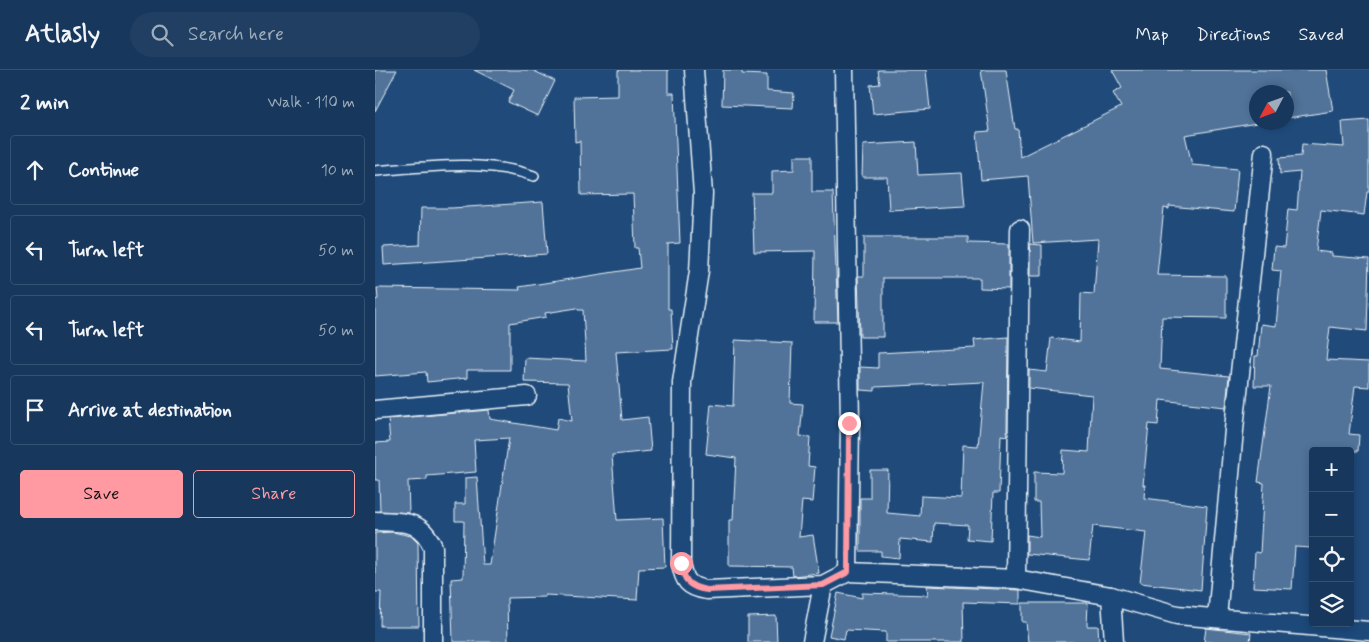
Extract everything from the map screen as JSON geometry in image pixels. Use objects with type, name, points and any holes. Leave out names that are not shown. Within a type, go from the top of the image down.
[{"type":"street","points":[[694,70],[703,194],[699,271],[681,382],[681,563],[684,577],[694,588],[707,590],[823,585],[848,572],[1016,579],[1111,596],[1177,614],[1369,631]]},
{"type":"street","points":[[844,70],[849,423],[848,572]]},
{"type":"street","points":[[1217,618],[1235,420],[1264,153]]},
{"type":"street","points":[[1016,579],[1020,230]]},
{"type":"street","points":[[375,410],[527,396]]},
{"type":"street","points":[[375,521],[414,525],[427,533],[433,547],[433,642]]},
{"type":"street","points":[[812,642],[823,585]]},
{"type":"street","points":[[1111,596],[1114,642]]},
{"type":"lane","points":[[375,171],[439,166],[481,166],[508,168],[534,176]]},
{"type":"building","points":[[375,70],[397,70],[375,111]]},
{"type":"building","points":[[474,70],[532,70],[555,81],[538,116],[508,102],[514,90]]},
{"type":"building","points":[[618,70],[668,70],[668,93],[674,93],[680,243],[668,244],[668,309],[671,309],[673,349],[616,352],[622,420],[648,417],[651,451],[612,455],[617,520],[663,518],[665,567],[639,568],[637,600],[545,595],[545,597],[507,598],[508,642],[453,642],[451,579],[463,578],[464,521],[455,521],[455,504],[465,504],[465,478],[477,477],[483,565],[490,565],[509,438],[474,440],[476,472],[427,476],[427,480],[408,481],[409,513],[380,511],[379,480],[375,480],[375,443],[390,442],[388,419],[489,410],[490,419],[556,430],[558,418],[572,421],[568,383],[524,382],[525,358],[586,361],[583,310],[578,310],[577,308],[545,313],[546,317],[510,323],[510,370],[467,370],[467,378],[427,382],[426,372],[375,376],[375,300],[378,299],[377,288],[520,290],[519,287],[640,268],[638,248],[635,248],[633,194],[581,195],[580,141],[575,142],[574,97],[618,96]]},
{"type":"building","points":[[723,70],[742,70],[742,74],[767,75],[767,91],[794,93],[793,108],[722,105]]},
{"type":"building","points":[[878,70],[926,70],[930,109],[873,114],[870,85],[880,84]]},
{"type":"building","points":[[981,70],[1006,70],[1015,129],[1018,129],[1020,157],[1121,107],[1113,93],[1122,88],[1112,70],[1326,70],[1333,111],[1294,117],[1294,85],[1249,85],[1249,124],[1185,135],[1192,165],[1238,169],[1234,212],[1169,206],[1169,209],[1164,208],[1157,275],[1226,276],[1226,318],[1162,317],[1160,369],[1229,376],[1226,407],[1160,400],[1158,425],[1149,424],[1143,485],[1145,485],[1144,498],[1207,506],[1201,590],[1140,583],[1146,532],[1093,526],[1089,560],[1027,554],[1027,535],[1040,537],[1039,502],[1034,502],[1034,472],[1062,473],[1063,450],[1089,452],[1092,395],[1029,388],[1029,370],[1047,372],[1051,338],[1080,342],[1081,293],[1094,294],[1098,239],[1033,243],[1028,176],[981,180],[977,132],[990,131]]},
{"type":"building","points":[[1369,120],[1369,192],[1367,192],[1364,215],[1321,210],[1316,251],[1332,253],[1332,256],[1369,259],[1367,331],[1330,327],[1326,360],[1369,362],[1369,387],[1355,386],[1349,434],[1359,435],[1358,451],[1354,451],[1354,447],[1309,447],[1309,548],[1295,547],[1292,589],[1253,587],[1255,552],[1260,553],[1264,483],[1258,482],[1271,386],[1254,386],[1255,356],[1258,356],[1261,324],[1276,326],[1281,271],[1272,270],[1274,247],[1284,248],[1288,209],[1297,210],[1300,172],[1280,174],[1279,158],[1301,156],[1302,144],[1344,147],[1342,122]]},
{"type":"building","points":[[916,142],[918,175],[962,173],[965,206],[889,210],[887,177],[862,177],[863,145]]},
{"type":"building","points":[[794,156],[812,156],[812,192],[833,192],[838,322],[814,322],[815,251],[754,252],[752,193],[772,193],[772,171],[794,170]]},
{"type":"building","points":[[543,202],[547,254],[384,265],[383,247],[420,245],[421,208],[452,208]]},
{"type":"building","points":[[864,237],[968,237],[968,243],[1009,244],[1009,289],[980,288],[980,278],[883,278],[883,337],[860,337],[858,276],[864,276]]},
{"type":"building","points":[[1030,244],[1042,245],[1042,276],[1030,276]]},
{"type":"building","points":[[1008,337],[1007,436],[1001,435],[999,493],[993,493],[991,541],[967,539],[968,525],[934,523],[933,542],[900,539],[899,558],[881,556],[881,551],[860,551],[860,498],[870,498],[870,470],[888,470],[887,513],[920,516],[921,496],[961,498],[963,445],[978,446],[984,382],[875,387],[875,391],[860,390],[860,367],[878,368],[878,353],[975,348],[974,340]]},
{"type":"building","points":[[735,340],[792,343],[790,403],[803,404],[800,436],[810,437],[808,466],[815,467],[812,502],[802,501],[799,537],[813,535],[819,573],[793,576],[792,567],[729,566],[729,520],[733,520],[736,458],[706,454],[711,404],[733,406]]},
{"type":"building","points":[[393,532],[411,536],[418,543],[419,626],[380,626],[381,592],[375,592],[375,533]]},
{"type":"building","points":[[927,586],[1020,590],[1020,604],[963,602],[964,642],[886,642],[886,632],[846,630],[844,639],[829,636],[838,593],[862,598],[862,593],[928,595]]},
{"type":"building","points":[[1022,603],[1088,603],[1087,626],[1098,626],[1099,642],[1028,642],[1026,622],[1022,622]]},
{"type":"building","points":[[776,616],[777,642],[748,642],[748,617]]},
{"type":"building","points":[[1206,628],[1251,633],[1250,642],[1204,642]]},
{"type":"route","points":[[681,563],[684,577],[694,588],[707,590],[823,585],[848,572],[849,423]]}]
